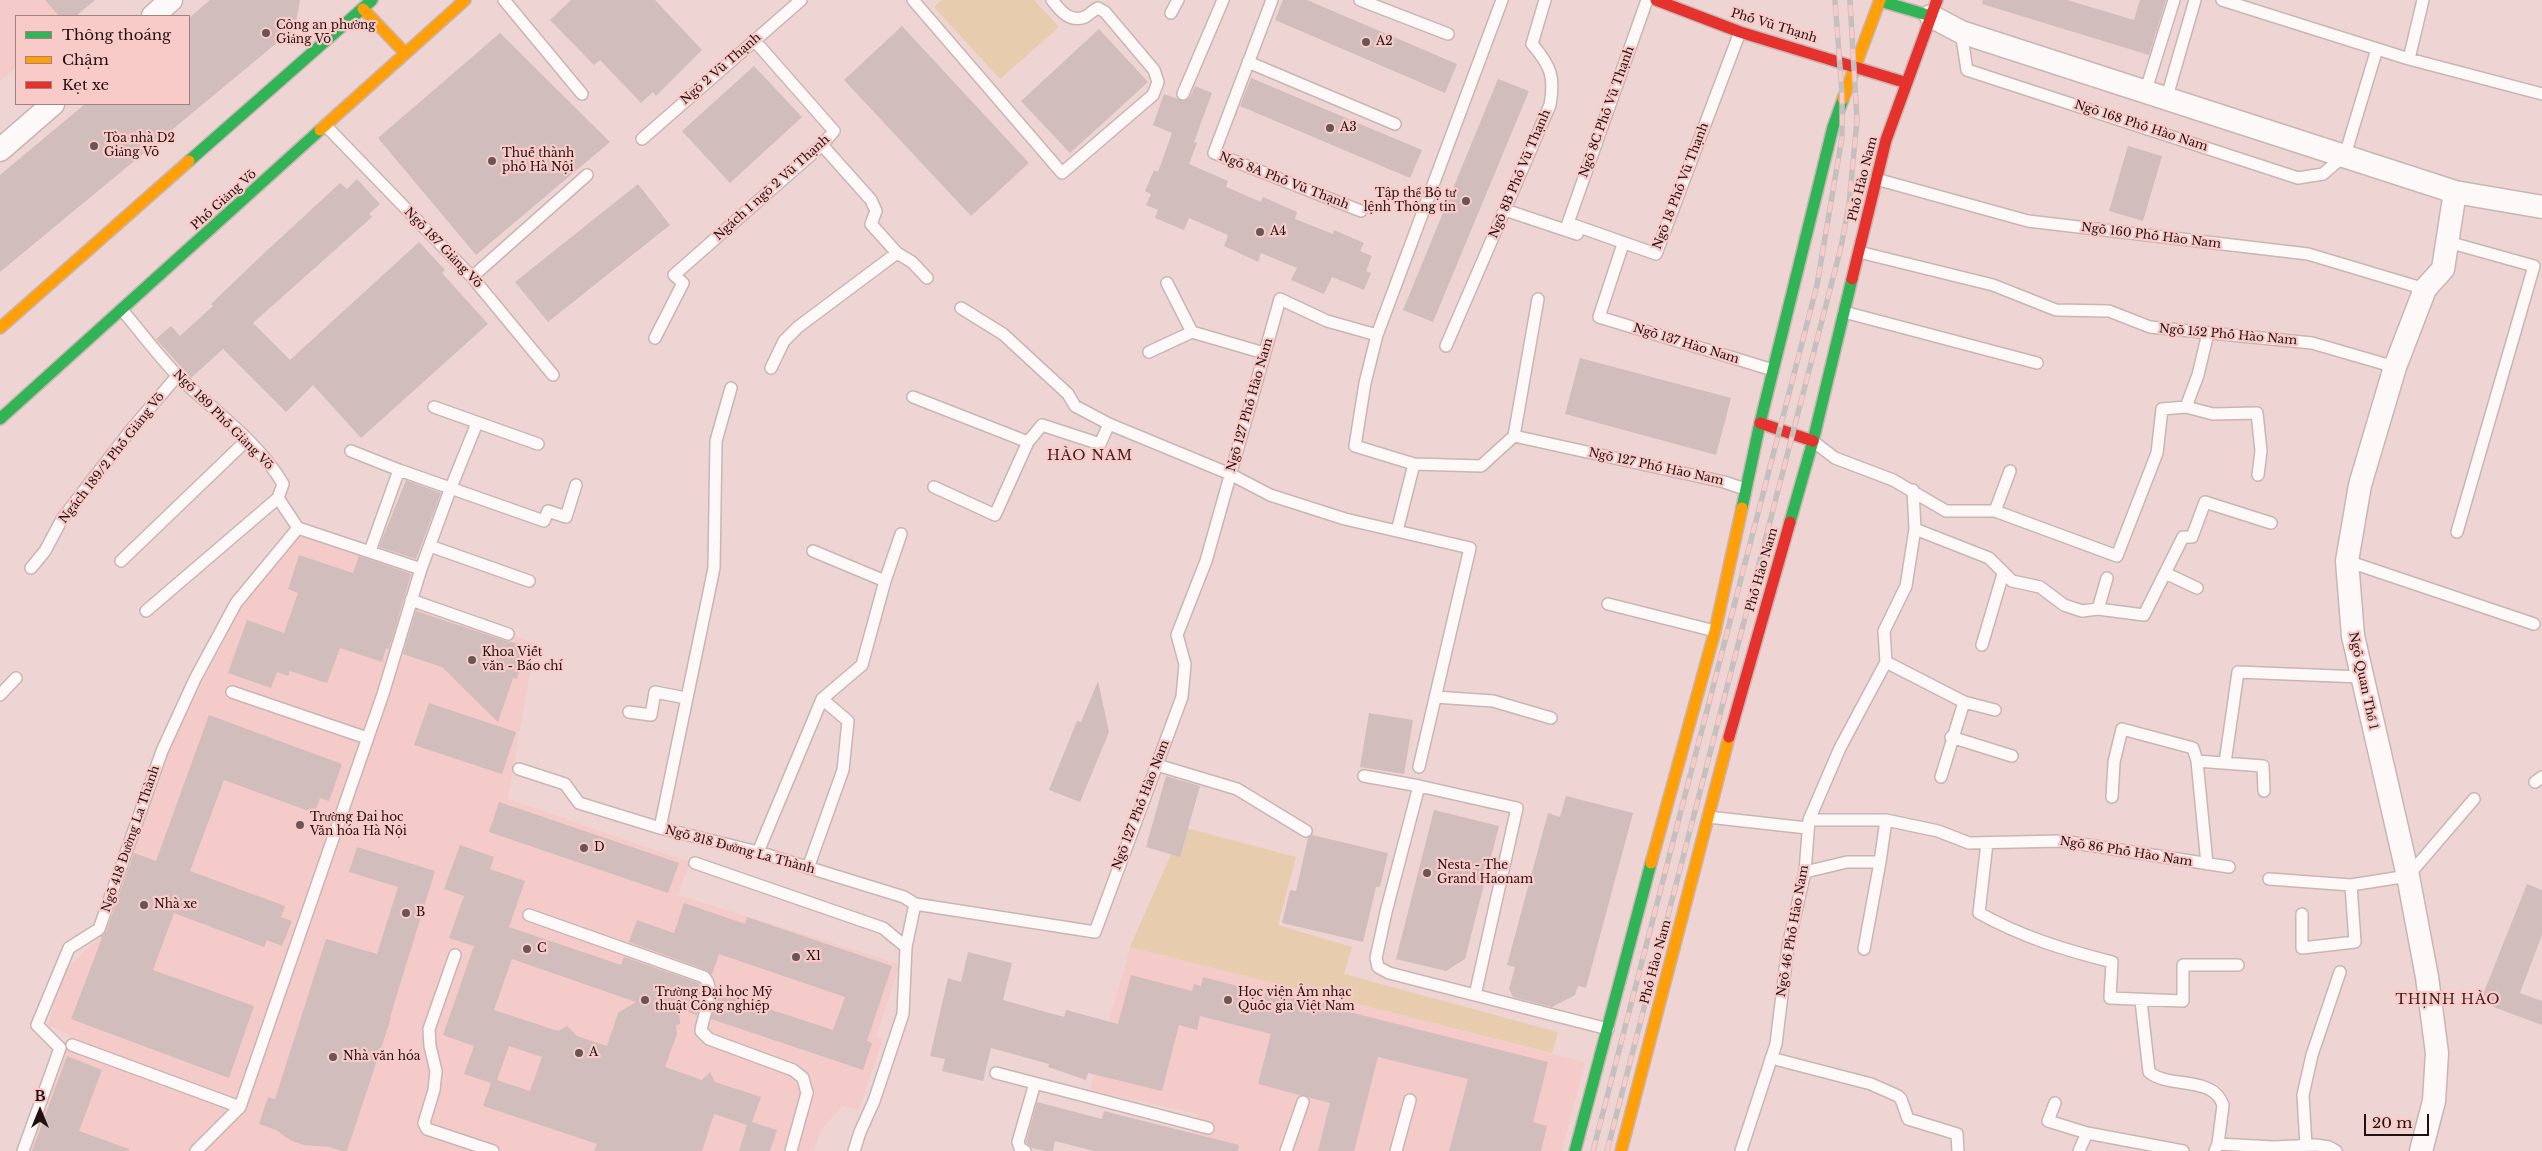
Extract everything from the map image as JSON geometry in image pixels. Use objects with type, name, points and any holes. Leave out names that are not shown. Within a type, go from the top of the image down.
[{"type":"main road","name":"Phố Giảng Võ","points":[[0,419],[327,127],[405,53],[466,0]]},
{"type":"main road","name":"Phố Vũ Thạnh","points":[[1656,0],[1740,32],[1907,83]]},
{"type":"main road","points":[[1575,1151],[1670,807],[1715,631],[1760,423],[1832,128],[1880,0],[1934,8]]},
{"type":"main road","points":[[0,328],[364,3],[405,53]]},
{"type":"main road","name":"Phố Hào Nam","points":[[1621,1151],[1704,815],[1813,441],[1886,140],[1934,8]]},
{"type":"main road","points":[[1760,423],[1813,441]]},
{"type":"street","points":[[154,15],[171,0]]},
{"type":"street","points":[[1934,8],[1961,32],[2166,100],[2345,155],[2454,192],[2542,207]]},
{"type":"street","points":[[4,139],[52,105]]},
{"type":"street","name":"Ngõ Quan Thổ 1","points":[[2425,1150],[2434,1101],[2437,1053],[2427,977],[2408,876],[2353,636],[2347,561],[2360,485],[2395,367],[2425,290],[2443,269],[2454,192]]},
{"type":"lane","points":[[504,0],[582,94]]},
{"type":"lane","name":"Ngõ 2 Vũ Thạnh","points":[[642,139],[800,0]]},
{"type":"lane","points":[[913,0],[1062,173],[1153,95],[1158,82],[1154,70],[1105,12],[1098,8],[1085,17],[1074,18],[1064,15],[1052,0]]},
{"type":"lane","points":[[1171,13],[1178,0]]},
{"type":"lane","points":[[1183,94],[1223,0]]},
{"type":"lane","name":"Ngõ 8A Phố Vũ Thạnh","points":[[1272,0],[1214,153],[1361,211]]},
{"type":"lane","points":[[1360,0],[1448,34]]},
{"type":"lane","points":[[1502,0],[1377,335],[1365,383],[1356,446],[1414,464],[1481,466],[1514,436],[1538,299]]},
{"type":"lane","name":"Ngõ 8B Phố Vũ Thạnh","points":[[1446,346],[1550,105],[1554,83],[1544,58],[1532,44],[1545,0]]},
{"type":"lane","name":"Ngõ 8C Phố Vũ Thạnh","points":[[1568,223],[1647,0]]},
{"type":"lane","points":[[2145,93],[2174,0]]},
{"type":"lane","points":[[2166,100],[2195,0]]},
{"type":"lane","points":[[2222,0],[2409,59],[2542,94]]},
{"type":"lane","points":[[2409,59],[2423,0]]},
{"type":"lane","name":"Ngõ 18 Phố Vũ Thạnh","points":[[1568,223],[1621,247],[1656,254],[1740,32]]},
{"type":"lane","name":"Ngõ 168 Phố Hào Nam","points":[[1961,32],[1967,70],[2298,178],[2323,174],[2345,155]]},
{"type":"lane","name":"Ngách 1 ngõ 2 Vũ Thạnh","points":[[655,338],[683,283],[674,275],[822,145],[834,131],[754,40]]},
{"type":"lane","points":[[2345,155],[2376,49]]},
{"type":"lane","points":[[1248,62],[1395,124]]},
{"type":"lane","name":"Ngõ 187 Giảng Võ","points":[[327,127],[472,276],[553,376]]},
{"type":"lane","points":[[822,145],[871,200],[876,211],[871,224],[897,253],[912,262],[927,278]]},
{"type":"lane","points":[[472,276],[587,175]]},
{"type":"lane","name":"Ngõ 160 Phố Hào Nam","points":[[1876,179],[2028,221],[2308,254],[2425,290]]},
{"type":"lane","points":[[1505,210],[1621,247]]},
{"type":"lane","points":[[2448,242],[2534,266],[2457,532]]},
{"type":"lane","name":"Ngõ 137 Hào Nam","points":[[1621,247],[1599,317],[1773,370]]},
{"type":"lane","name":"Ngõ 152 Phố Hào Nam","points":[[1859,252],[1993,285],[2056,310],[2109,311],[2150,327],[2312,343],[2395,367]]},
{"type":"lane","points":[[771,368],[784,341],[798,327],[897,253]]},
{"type":"lane","points":[[1167,283],[1192,332]]},
{"type":"lane","name":"Ngõ 127 Phố Hào Nam","points":[[915,904],[1095,932],[1182,696],[1185,664],[1177,634],[1206,561],[1280,299],[1327,321],[1377,335]]},
{"type":"lane","points":[[961,308],[1003,334],[1068,394],[1074,406],[1108,424],[1230,474],[1270,496],[1345,520],[1470,548],[1419,768]]},
{"type":"lane","name":"Ngõ 189 Phố Giảng Võ","points":[[122,310],[178,376],[247,440],[276,472],[283,484],[278,498]]},
{"type":"lane","points":[[1844,312],[2037,363]]},
{"type":"lane","points":[[1149,352],[1192,332],[1264,353]]},
{"type":"lane","points":[[2186,407],[2198,375],[2208,333]]},
{"type":"lane","name":"Ngách 189/2 Phố Giảng Võ","points":[[31,568],[45,551],[62,519],[130,431],[178,376]]},
{"type":"lane","name":"Ngõ 318 Đường La Thành","points":[[731,388],[716,441],[714,568],[660,828],[758,852],[904,897],[915,904]]},
{"type":"lane","points":[[913,397],[1028,442]]},
{"type":"lane","points":[[434,407],[477,424],[538,444]]},
{"type":"lane","points":[[1813,441],[1834,458],[1913,490],[1946,511],[1995,511],[2117,556],[2157,453],[2162,409],[2186,407],[2213,414],[2257,413],[2262,451],[2258,475]]},
{"type":"lane","points":[[196,1151],[240,1107],[367,738],[421,569],[477,424]]},
{"type":"lane","points":[[934,486],[996,515],[1028,442],[1042,425],[1100,444],[1108,424]]},
{"type":"lane","name":"Ngõ 127 Phố Hào Nam","points":[[1514,436],[1724,482],[1745,489]]},
{"type":"lane","points":[[122,561],[247,440]]},
{"type":"lane","points":[[351,451],[450,490],[544,521],[548,510],[566,517],[576,485]]},
{"type":"lane","points":[[1396,531],[1414,464]]},
{"type":"lane","points":[[370,551],[399,470]]},
{"type":"lane","points":[[1995,511],[2010,472]]},
{"type":"lane","points":[[1913,490],[1915,529],[1906,586],[1884,631],[1886,662],[1964,702],[1995,710]]},
{"type":"lane","points":[[146,611],[278,498],[298,528],[421,569]]},
{"type":"lane","points":[[1915,529],[1989,558],[2012,581],[2040,587],[2064,606],[2082,611],[2098,609],[2144,615],[2183,537],[2192,537],[2205,502],[2271,523]]},
{"type":"lane","name":"Ngõ 418 Đường La Thành","points":[[23,1151],[60,1048],[37,1025],[69,948],[99,929],[162,751],[195,679],[236,603],[298,528]]},
{"type":"lane","points":[[758,852],[822,699],[862,665],[885,581],[901,534]]},
{"type":"lane","points":[[430,546],[529,581]]},
{"type":"lane","points":[[814,551],[885,581]]},
{"type":"lane","points":[[2347,561],[2534,624]]},
{"type":"lane","points":[[2164,573],[2197,588]]},
{"type":"lane","points":[[1982,645],[2003,574]]},
{"type":"lane","points":[[2098,609],[2107,578]]},
{"type":"lane","points":[[1608,604],[1715,631]]},
{"type":"lane","points":[[409,606],[508,634]]},
{"type":"lane","name":"Ngõ 46 Phố Hào Nam","points":[[1741,1151],[1776,1044],[1788,946],[1805,872],[1808,824],[1840,748],[1886,662]]},
{"type":"lane","points":[[2225,763],[2238,672],[2361,677]]},
{"type":"lane","points":[[0,695],[16,678]]},
{"type":"lane","points":[[232,692],[367,738]]},
{"type":"lane","points":[[630,712],[651,715],[655,692],[686,698]]},
{"type":"lane","points":[[1435,697],[1493,701],[1551,718]]},
{"type":"lane","points":[[808,868],[843,770],[848,721],[822,699]]},
{"type":"lane","points":[[1941,777],[1951,737],[1964,702]]},
{"type":"lane","points":[[2112,797],[2114,762],[2122,730],[2193,748],[2197,761],[2263,766],[2264,792]]},
{"type":"lane","points":[[1951,737],[2012,756]]},
{"type":"lane","name":"Ngõ 86 Phố Hào Nam","points":[[2197,761],[2207,864]]},
{"type":"lane","points":[[1157,765],[1237,789],[1306,831]]},
{"type":"lane","points":[[520,769],[564,784],[579,802],[660,828]]},
{"type":"lane","points":[[1364,776],[1517,808],[1474,995]]},
{"type":"lane","points":[[1419,786],[1384,921],[1376,958],[1378,967],[1389,974],[1608,1029]]},
{"type":"lane","points":[[2269,879],[2351,885],[2408,876],[2474,799]]},
{"type":"lane","name":"Ngõ 86 Phố Hào Nam","points":[[1704,815],[1808,824],[1886,820],[1938,830],[1969,843],[2062,840],[2229,867]]},
{"type":"lane","points":[[1864,950],[1886,820]]},
{"type":"lane","points":[[1987,843],[1979,913],[2011,931],[2048,945],[2112,962],[2110,998],[2141,1001],[2183,1001],[2183,965],[2238,965]]},
{"type":"lane","points":[[1805,872],[1847,862],[1880,862]]},
{"type":"lane","points":[[695,864],[883,928],[906,947]]},
{"type":"lane","points":[[2302,914],[2302,948],[2355,942],[2351,885]]},
{"type":"lane","points":[[854,1151],[874,1101],[903,1014],[906,947],[915,904]]},
{"type":"lane","points":[[529,915],[704,977],[710,982],[702,1031],[708,1039],[793,1070],[803,1078],[807,1093],[791,1151]]},
{"type":"lane","points":[[454,955],[429,1029],[430,1046],[436,1071],[434,1090],[424,1123],[427,1129],[493,1151]]},
{"type":"lane","points":[[2305,1149],[2303,1095],[2312,1055],[2340,972]]},
{"type":"lane","points":[[2141,1001],[2149,1072],[2157,1077],[2211,1089],[2216,1093],[2223,1105],[2217,1147],[2305,1149],[2329,1146],[2336,1151]]},
{"type":"lane","points":[[72,1045],[240,1107]]},
{"type":"lane","points":[[1771,1058],[1871,1084],[1898,1096],[1902,1098],[1908,1119],[1957,1134],[1958,1151]]},
{"type":"lane","points":[[996,1073],[1208,1128]]},
{"type":"lane","points":[[1025,1151],[1020,1148],[1018,1142],[1035,1083]]},
{"type":"lane","points":[[1396,1151],[1410,1100]]},
{"type":"lane","points":[[1286,1151],[1303,1102]]},
{"type":"lane","points":[[2055,1103],[2048,1121],[2087,1133],[2184,1151]]},
{"type":"lane","points":[[2079,1151],[2087,1133]]},
{"type":"shaded area","points":[[0,0],[95,0],[77,15],[15,15],[15,68],[0,81]]},
{"type":"shaded area","points":[[942,0],[1034,0],[1059,27],[1000,79],[934,7]]},
{"type":"shaded area","points":[[302,533],[415,572],[406,601],[535,643],[508,799],[690,862],[678,895],[900,964],[876,1036],[883,1039],[859,1110],[843,1106],[820,1131],[814,1151],[28,1151],[70,1035],[48,1025],[62,973],[100,937],[165,756],[240,609]]},
{"type":"shaded area","points":[[1183,827],[1296,857],[1278,925],[1352,947],[1344,974],[1558,1032],[1552,1053],[1130,947]]},
{"type":"shaded area","name":"Học viện Âm nhạc Quốc gia Việt Nam","points":[[1130,947],[1585,1062],[1562,1151],[1187,1151],[1197,1114],[1090,1090]]},
{"type":"building","points":[[45,0],[95,0],[77,15],[58,15]]},
{"type":"building","name":"Tòa nhà D2 Giảng Võ","points":[[210,0],[300,0],[295,28],[0,272],[0,175],[84,105],[190,105],[190,17]]},
{"type":"building","points":[[571,0],[655,0],[702,50],[656,96],[653,92],[641,103],[600,60],[594,65],[550,20]]},
{"type":"building","name":"A2","points":[[1283,0],[1307,0],[1457,64],[1445,93],[1275,20]]},
{"type":"building","points":[[1983,0],[2067,0],[2134,20],[2140,0],[2166,0],[2149,55],[1982,4]]},
{"type":"building","points":[[902,26],[1029,163],[971,216],[844,80]]},
{"type":"building","points":[[1099,29],[1148,82],[1070,153],[1021,101]]},
{"type":"building","name":"Thuế thành phố Hà Nội","points":[[500,33],[610,142],[476,255],[378,138]]},
{"type":"building","points":[[754,66],[802,117],[730,183],[682,131]]},
{"type":"building","name":"A3","points":[[1251,78],[1422,150],[1410,178],[1240,106]]},
{"type":"building","name":"Tập thể Bộ tư lệnh Thông tin","points":[[1498,79],[1529,91],[1433,322],[1403,310]]},
{"type":"building","name":"A4","points":[[1195,86],[1212,93],[1194,142],[1197,143],[1189,164],[1228,181],[1226,187],[1261,202],[1263,197],[1297,212],[1295,219],[1333,234],[1334,230],[1364,243],[1360,251],[1372,256],[1366,271],[1371,273],[1364,290],[1332,277],[1324,294],[1291,280],[1297,268],[1261,253],[1258,262],[1224,246],[1228,235],[1189,218],[1184,230],[1155,218],[1158,210],[1146,205],[1151,194],[1145,191],[1154,170],[1158,172],[1172,133],[1153,125],[1164,94],[1184,101],[1190,97]]},
{"type":"building","points":[[2128,146],[2162,156],[2143,221],[2109,211]]},
{"type":"building","points":[[357,179],[380,204],[369,214],[372,217],[253,323],[290,360],[419,242],[445,270],[442,273],[488,324],[361,438],[313,385],[286,412],[223,349],[191,378],[156,339],[171,326],[180,336],[213,306],[211,304],[260,257],[340,183],[347,189]]},
{"type":"building","points":[[638,184],[670,225],[548,322],[515,282]]},
{"type":"building","points":[[1580,358],[1731,398],[1716,455],[1565,414]]},
{"type":"building","points":[[406,480],[441,493],[416,559],[379,547]]},
{"type":"building","points":[[299,555],[353,573],[359,556],[411,574],[389,649],[386,648],[382,662],[340,648],[327,683],[290,671],[288,676],[277,672],[271,688],[228,673],[247,620],[284,633],[298,593],[288,589]]},
{"type":"building","name":"Khoa Viết văn - Báo chí","points":[[416,611],[506,641],[528,646],[517,679],[513,678],[498,722],[442,667],[403,654]]},
{"type":"building","points":[[1098,681],[1109,732],[1080,802],[1049,790],[1077,721],[1081,722]]},
{"type":"building","points":[[429,703],[516,732],[502,774],[414,745]]},
{"type":"building","points":[[1369,713],[1413,720],[1404,774],[1360,767]]},
{"type":"building","points":[[209,715],[342,764],[329,801],[320,798],[314,813],[224,780],[190,871],[285,906],[281,917],[292,921],[282,946],[267,940],[264,947],[174,913],[153,970],[254,1006],[229,1078],[71,1019],[102,938],[100,937],[106,932],[134,853],[156,861]]},
{"type":"building","points":[[1166,776],[1200,786],[1180,857],[1146,847]]},
{"type":"building","points":[[1566,796],[1633,813],[1586,988],[1578,986],[1575,995],[1552,1007],[1513,997],[1509,989],[1515,967],[1507,965],[1548,813],[1560,817]]},
{"type":"building","name":"D","points":[[499,802],[679,863],[668,893],[489,832]]},
{"type":"building","points":[[1434,810],[1499,826],[1465,959],[1446,971],[1396,959]]},
{"type":"building","points":[[1312,835],[1388,853],[1380,887],[1376,887],[1363,942],[1282,923],[1290,890],[1296,891],[1308,838]]},
{"type":"building","name":"A","points":[[460,845],[494,857],[490,869],[525,881],[509,927],[621,965],[624,957],[699,983],[702,995],[697,1015],[679,1009],[680,1024],[676,1025],[677,1034],[665,1067],[702,1080],[710,1072],[715,1082],[761,1097],[752,1122],[777,1130],[770,1151],[739,1151],[747,1125],[714,1114],[702,1151],[594,1151],[597,1144],[483,1106],[491,1083],[464,1074],[474,1046],[443,1035],[474,946],[449,938],[464,896],[444,889]],"holes":[[[512,959],[636,1002],[618,1013],[607,1046],[577,1036],[567,1026],[558,1031],[494,1010]],[[509,1046],[542,1057],[530,1091],[497,1080]]]},
{"type":"building","points":[[357,847],[435,871],[391,1018],[347,1151],[341,1151],[329,1147],[304,1145],[290,1140],[276,1130],[259,1124],[268,1097],[275,1099],[326,939],[377,954],[398,887],[349,872]]},
{"type":"building","points":[[2527,884],[2542,890],[2542,935],[2520,993],[2542,1001],[2542,1025],[2480,1002]]},
{"type":"building","points":[[684,903],[745,924],[747,917],[892,966],[867,1041],[872,1043],[863,1070],[711,1019],[717,992],[833,1030],[845,997],[719,954],[712,975],[706,970],[629,942],[637,920],[674,933]]},
{"type":"building","points":[[968,952],[1012,963],[1003,1000],[1064,1017],[1066,1010],[1118,1024],[1131,975],[1192,991],[1194,984],[1201,986],[1203,977],[1280,997],[1282,992],[1342,1007],[1341,1010],[1548,1062],[1533,1122],[1547,1126],[1541,1151],[1449,1151],[1468,1079],[1378,1057],[1354,1151],[1318,1151],[1330,1103],[1258,1084],[1271,1034],[1200,1016],[1197,1030],[1179,1025],[1162,1091],[1088,1073],[1086,1080],[1048,1067],[1049,1064],[991,1048],[983,1081],[942,1071],[945,1059],[930,1056],[948,978],[961,982]]},
{"type":"building","points":[[67,1056],[102,1070],[79,1131],[129,1149],[129,1151],[32,1151]]},
{"type":"building","points":[[1037,1102],[1102,1119],[1104,1111],[1239,1145],[1238,1151],[1094,1151],[1055,1141],[1053,1151],[1032,1148],[1026,1142]]},
{"type":"railway","points":[[1593,1151],[1817,285],[1842,137],[1842,94],[1835,0]]},
{"type":"railway","points":[[1607,1151],[1841,247],[1849,205],[1857,120],[1850,0]]},
{"type":"traffic: fast","points":[[189,161],[372,0]]},
{"type":"traffic: fast","points":[[1880,1],[1931,16]]},
{"type":"traffic: fast","points":[[1742,508],[1760,423],[1833,127],[1843,99]]},
{"type":"traffic: fast","points":[[0,419],[320,130]]},
{"type":"traffic: fast","points":[[1790,522],[1813,441],[1852,279]]},
{"type":"traffic: fast","points":[[1575,1151],[1651,863]]},
{"type":"traffic: slow","points":[[320,130],[465,0]]},
{"type":"traffic: slow","points":[[1843,99],[1880,0]]},
{"type":"traffic: slow","points":[[363,9],[405,53]]},
{"type":"traffic: slow","points":[[0,328],[189,161]]},
{"type":"traffic: slow","points":[[1651,863],[1715,631],[1742,508]]},
{"type":"traffic: slow","points":[[1621,1151],[1729,737]]},
{"type":"traffic: jam","points":[[1656,0],[1740,32],[1907,83]]},
{"type":"traffic: jam","points":[[1852,279],[1886,140],[1937,0]]},
{"type":"traffic: jam","points":[[1760,423],[1813,441]]},
{"type":"traffic: jam","points":[[1729,737],[1790,522]]},
{"type":"place","name":"Công an phường Giảng Võ","points":[[266,33]]},
{"type":"place","name":"A2","points":[[1366,42]]},
{"type":"place","name":"A3","points":[[1330,128]]},
{"type":"place","name":"Tòa nhà D2 Giảng Võ","points":[[94,146]]},
{"type":"place","name":"Thuế thành phố Hà Nội","points":[[492,161]]},
{"type":"place","name":"Tập thể Bộ tư lệnh Thông tin","points":[[1466,201]]},
{"type":"place","name":"A4","points":[[1260,232]]},
{"type":"place","name":"Khoa Viết văn - Báo chí","points":[[472,660]]},
{"type":"place","name":"Trường Đại học Văn hóa Hà Nội","points":[[300,825]]},
{"type":"place","name":"D","points":[[584,848]]},
{"type":"place","name":"Nesta - The Grand Haonam","points":[[1427,873]]},
{"type":"place","name":"Nhà xe","points":[[144,905]]},
{"type":"place","name":"B","points":[[406,913]]},
{"type":"place","name":"C","points":[[527,949]]},
{"type":"place","name":"X1","points":[[796,957]]},
{"type":"place","name":"Trường Đại học Mỹ thuật Công nghiệp","points":[[645,1000]]},
{"type":"place","name":"Học viện Âm nhạc Quốc gia Việt Nam","points":[[1228,1000]]},
{"type":"place","name":"A","points":[[579,1053]]},
{"type":"place","name":"Nhà văn hóa","points":[[333,1057]]},
{"type":"district","name":"HÀO NAM","points":[[1090,456]]},
{"type":"district","name":"THỊNH HÀO","points":[[2448,1000]]}]
